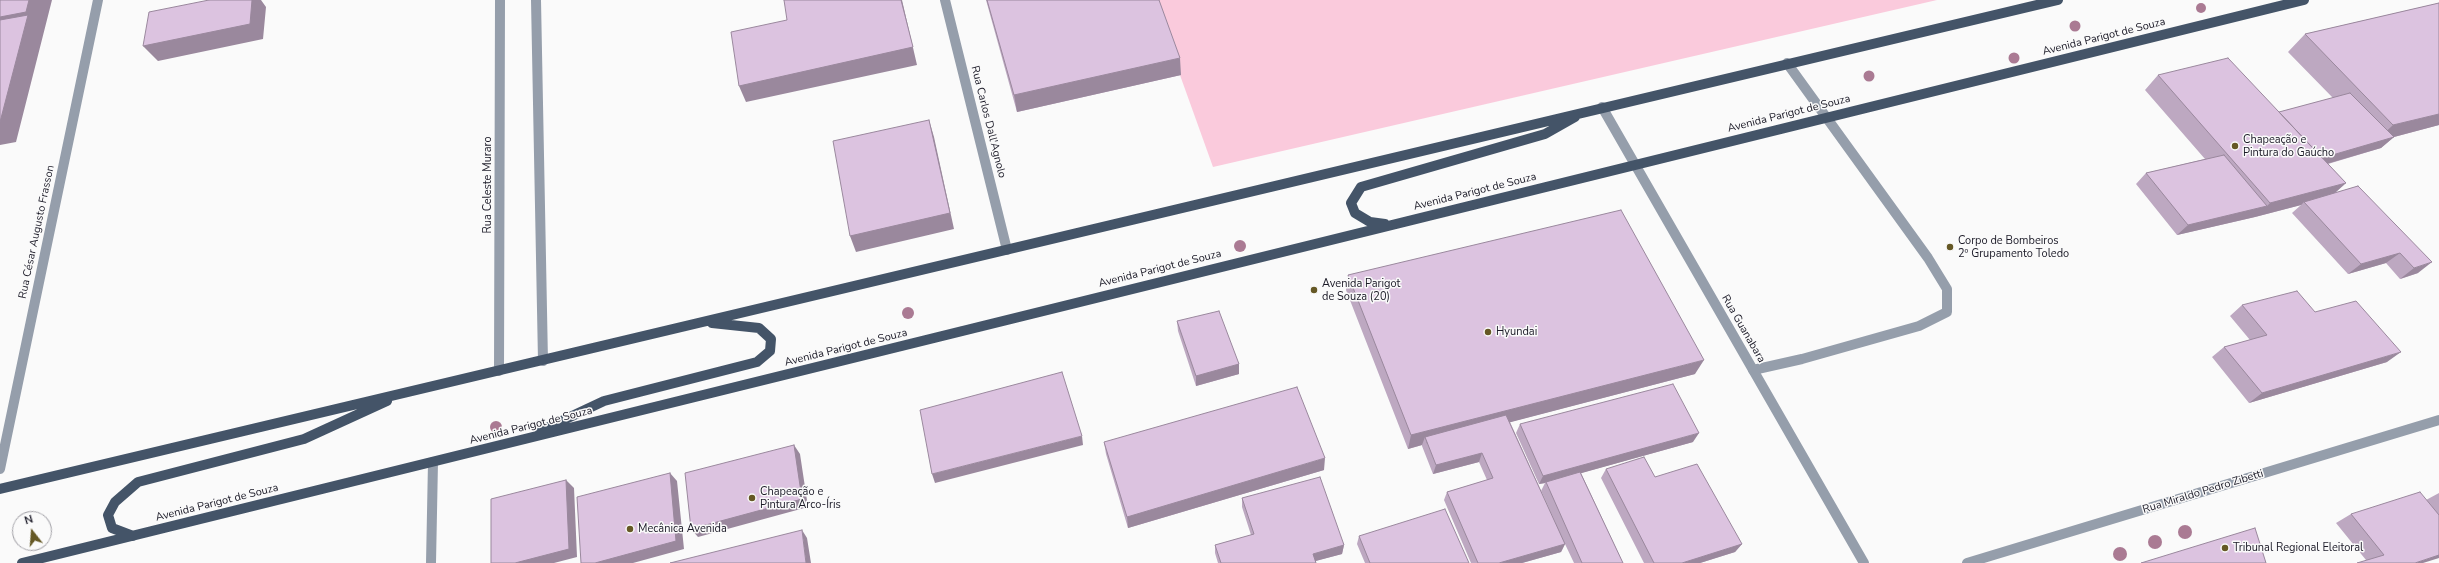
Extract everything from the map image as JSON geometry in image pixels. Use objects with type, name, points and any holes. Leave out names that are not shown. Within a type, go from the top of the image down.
[{"type":"main road","points":[[0,489],[1787,63],[2058,0]]},
{"type":"main road","name":"Avenida Parigot de Souza","points":[[22,563],[2304,0]]},
{"type":"main road","points":[[1390,225],[1370,222],[1355,213],[1351,202],[1361,187],[1545,134],[1585,111]]},
{"type":"main road","points":[[518,441],[604,401],[757,362],[770,351],[772,339],[759,328],[700,322]]},
{"type":"main road","points":[[133,536],[112,528],[108,515],[115,502],[138,482],[304,439],[407,392]]},
{"type":"street","name":"Rua César Augusto Frasson","points":[[0,469],[98,0]]},
{"type":"street","name":"Rua Celeste Muraro","points":[[499,371],[500,0]]},
{"type":"street","points":[[536,0],[542,361]]},
{"type":"street","name":"Rua Carlos Dall'Agnolo","points":[[945,0],[1007,250]]},
{"type":"street","points":[[1753,370],[1802,359],[1919,326],[1947,312],[1947,289],[1928,258],[1787,63]]},
{"type":"street","name":"Rua Guanabara","points":[[1602,107],[1864,563]]},
{"type":"street","name":"Rua Miraldo Pedro Zibetti","points":[[1967,563],[2439,420]]},
{"type":"street","points":[[431,563],[433,462]]},
{"type":"shaded area","points":[[1153,0],[1937,0],[1213,167]]},
{"type":"building","points":[[0,0],[29,0],[26,12],[0,17]]},
{"type":"building","points":[[209,0],[252,0],[250,24],[143,46],[149,12]]},
{"type":"building","points":[[784,0],[901,0],[913,47],[739,86],[731,32],[787,20]]},
{"type":"building","points":[[987,0],[1159,0],[1180,58],[1014,95]]},
{"type":"building","points":[[2439,3],[2439,114],[2393,125],[2305,34]]},
{"type":"building","points":[[28,15],[0,122],[0,20]]},
{"type":"building","points":[[2228,58],[2346,183],[2270,203],[2158,75]]},
{"type":"building","points":[[2350,93],[2394,137],[2322,158],[2279,112]]},
{"type":"building","points":[[929,120],[950,213],[850,236],[833,141]]},
{"type":"building","points":[[2224,155],[2267,206],[2188,225],[2146,173]]},
{"type":"building","points":[[2358,186],[2432,262],[2414,268],[2400,253],[2361,264],[2304,202]]},
{"type":"building","points":[[1621,210],[1704,360],[1411,435],[1348,275]]},
{"type":"building","points":[[2297,291],[2315,312],[2356,301],[2401,352],[2262,393],[2224,347],[2267,335],[2242,305]]},
{"type":"building","points":[[1219,311],[1239,364],[1196,376],[1177,321]]},
{"type":"building","points":[[1062,372],[1082,436],[932,474],[920,410]]},
{"type":"building","points":[[1673,384],[1699,433],[1543,476],[1520,424]]},
{"type":"building","points":[[1297,387],[1325,458],[1127,517],[1104,442]]},
{"type":"building","points":[[1506,415],[1565,544],[1499,563],[1478,563],[1447,492],[1493,478],[1482,453],[1436,465],[1425,437]]},
{"type":"building","points":[[794,445],[802,499],[691,529],[685,473]]},
{"type":"building","points":[[1644,457],[1655,477],[1697,464],[1742,544],[1682,563],[1654,563],[1606,469]]},
{"type":"building","points":[[1580,472],[1623,563],[1582,563],[1546,482]]},
{"type":"building","points":[[670,473],[676,541],[595,563],[581,563],[577,497]]},
{"type":"building","points":[[1320,477],[1344,545],[1313,554],[1316,563],[1221,563],[1215,545],[1254,534],[1242,498]]},
{"type":"building","points":[[566,480],[569,549],[515,563],[491,563],[491,499]]},
{"type":"building","points":[[2420,492],[2439,515],[2439,555],[2415,563],[2357,563],[2384,555],[2351,514]]},
{"type":"building","points":[[1445,509],[1469,563],[1370,563],[1359,536]]},
{"type":"building","name":"Tribunal Regional Eleitoral","points":[[2255,528],[2266,563],[2141,563]]},
{"type":"building","points":[[802,530],[806,563],[670,563]]},
{"type":"place","name":"Chapeação e Pintura do Gaúcho","points":[[2235,146]]},
{"type":"place","name":"Corpo de Bombeiros 2º Grupamento Toledo","points":[[1950,247]]},
{"type":"place","name":"Avenida Parigot de Souza (20)","points":[[1314,290]]},
{"type":"place","name":"Hyundai","points":[[1488,332]]},
{"type":"place","name":"Chapeação e Pintura Arco-Íris","points":[[752,498]]},
{"type":"place","name":"Mecânica Avenida","points":[[630,529]]},
{"type":"place","name":"Tribunal Regional Eleitoral","points":[[2225,548]]}]
